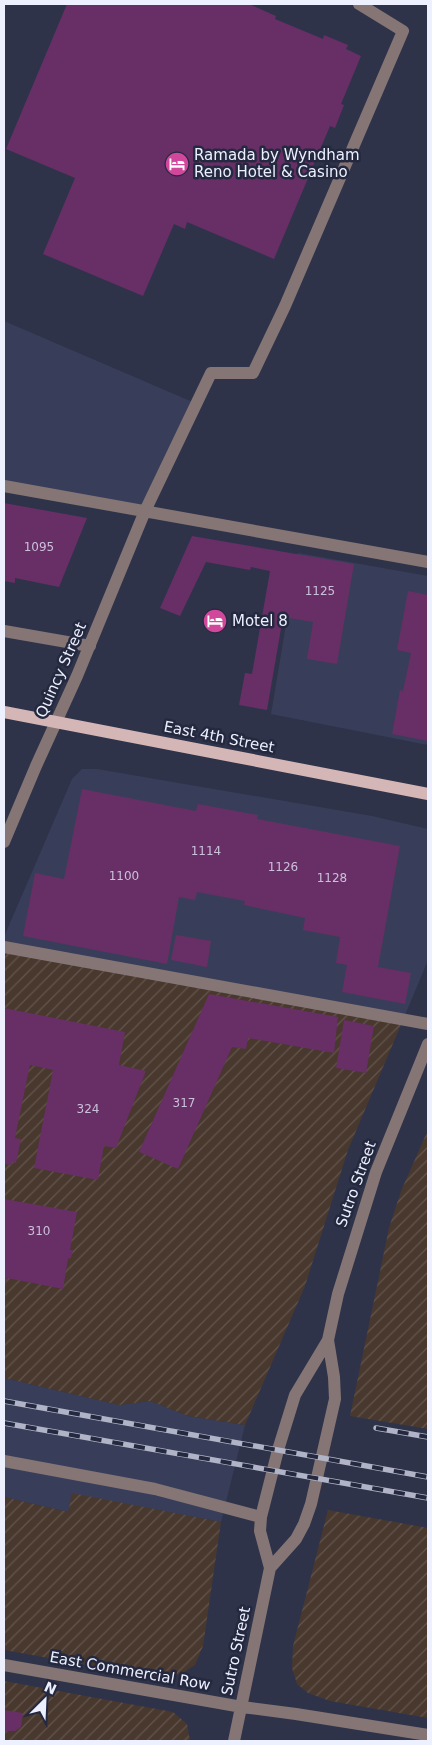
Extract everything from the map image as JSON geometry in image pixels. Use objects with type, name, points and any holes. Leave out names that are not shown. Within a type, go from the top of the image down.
[{"type":"main road","name":"East 4th Street","points":[[4,712],[428,794]]},
{"type":"street","name":"Quincy Street","points":[[4,842],[90,646],[145,511],[210,373],[253,374],[285,306],[403,31],[359,4]]},
{"type":"street","points":[[4,486],[428,562]]},
{"type":"street","points":[[4,630],[90,646]]},
{"type":"street","points":[[4,947],[428,1024]]},
{"type":"street","name":"Sutro Street","points":[[234,1741],[270,1568],[260,1531],[260,1517],[278,1450],[295,1395],[328,1340],[338,1294],[376,1172],[428,1044]]},
{"type":"street","name":"Sutro Street","points":[[270,1568],[296,1538],[304,1524],[311,1504],[335,1399],[334,1377],[328,1340]]},
{"type":"street","points":[[4,1461],[155,1489],[260,1517]]},
{"type":"street","name":"East Commercial Row","points":[[4,1665],[242,1707],[428,1736]]},
{"type":"shaded area","points":[[4,321],[195,403],[145,511],[4,486]]},
{"type":"shaded area","points":[[298,553],[428,576],[428,745],[271,714]]},
{"type":"shaded area","points":[[82,769],[97,769],[372,816],[428,829],[428,960],[403,1020],[4,947],[4,937],[72,779]]},
{"type":"shaded area","points":[[4,947],[403,1020],[348,1150],[305,1286],[245,1425],[188,1416],[150,1401],[119,1405],[4,1378]]},
{"type":"shaded area","points":[[428,1130],[428,1429],[350,1416],[389,1228],[401,1191]]},
{"type":"shaded area","points":[[4,1378],[119,1405],[150,1401],[188,1416],[245,1425],[221,1522],[72,1494],[68,1512],[4,1497]]},
{"type":"shaded area","points":[[72,1493],[221,1522],[203,1646],[195,1665],[181,1674],[160,1678],[4,1650],[4,1497],[68,1512]]},
{"type":"shaded area","points":[[328,1510],[428,1528],[428,1718],[330,1701],[308,1693],[297,1684],[292,1668],[293,1646]]},
{"type":"shaded area","points":[[4,1681],[173,1712],[187,1724],[190,1741],[4,1741]]},
{"type":"building","name":"Ramada by Wyndham Reno Hotel & Casino","points":[[67,4],[249,4],[276,16],[275,19],[323,39],[324,35],[348,45],[346,49],[361,56],[341,104],[344,105],[335,128],[330,126],[274,259],[187,222],[185,229],[174,224],[143,296],[43,254],[75,178],[6,149]]},
{"type":"building","points":[[4,503],[87,518],[59,587],[15,578],[15,583],[4,581]]},
{"type":"building","points":[[192,536],[354,564],[337,664],[307,659],[313,622],[283,617],[267,710],[239,705],[245,673],[252,674],[270,571],[251,567],[250,570],[206,562],[180,616],[160,608]]},
{"type":"building","points":[[408,591],[428,595],[428,741],[392,734],[400,690],[403,691],[411,653],[397,650]]},
{"type":"building","points":[[82,789],[196,811],[198,804],[258,815],[257,819],[400,846],[378,967],[411,973],[405,1004],[342,992],[347,965],[336,963],[340,937],[303,930],[305,918],[244,905],[245,901],[197,892],[195,900],[179,897],[167,964],[23,936],[35,873],[64,879]]},
{"type":"building","points":[[176,935],[211,941],[207,967],[171,960]]},
{"type":"building","points":[[209,994],[338,1017],[334,1053],[248,1038],[246,1049],[232,1047],[178,1169],[139,1152]]},
{"type":"building","points":[[4,1008],[125,1032],[119,1065],[146,1071],[116,1148],[104,1146],[98,1180],[34,1168],[53,1070],[30,1065],[15,1138],[21,1139],[16,1163],[12,1162],[12,1165],[4,1164]]},
{"type":"building","points":[[344,1020],[374,1026],[366,1073],[336,1068]]},
{"type":"building","points":[[4,1199],[77,1212],[70,1250],[73,1250],[71,1258],[68,1259],[63,1289],[7,1278],[4,1292]]},
{"type":"building","points":[[4,1710],[23,1713],[21,1727],[15,1731],[6,1731],[4,1737]]},
{"type":"railway","points":[[4,1401],[428,1477]]},
{"type":"railway","points":[[4,1423],[428,1498]]},
{"type":"railway","points":[[376,1428],[428,1437]]},
{"type":"place","name":"Ramada by Wyndham Reno Hotel & Casino","points":[[177,164]]},
{"type":"place","name":"Motel 8","points":[[215,621]]}]
